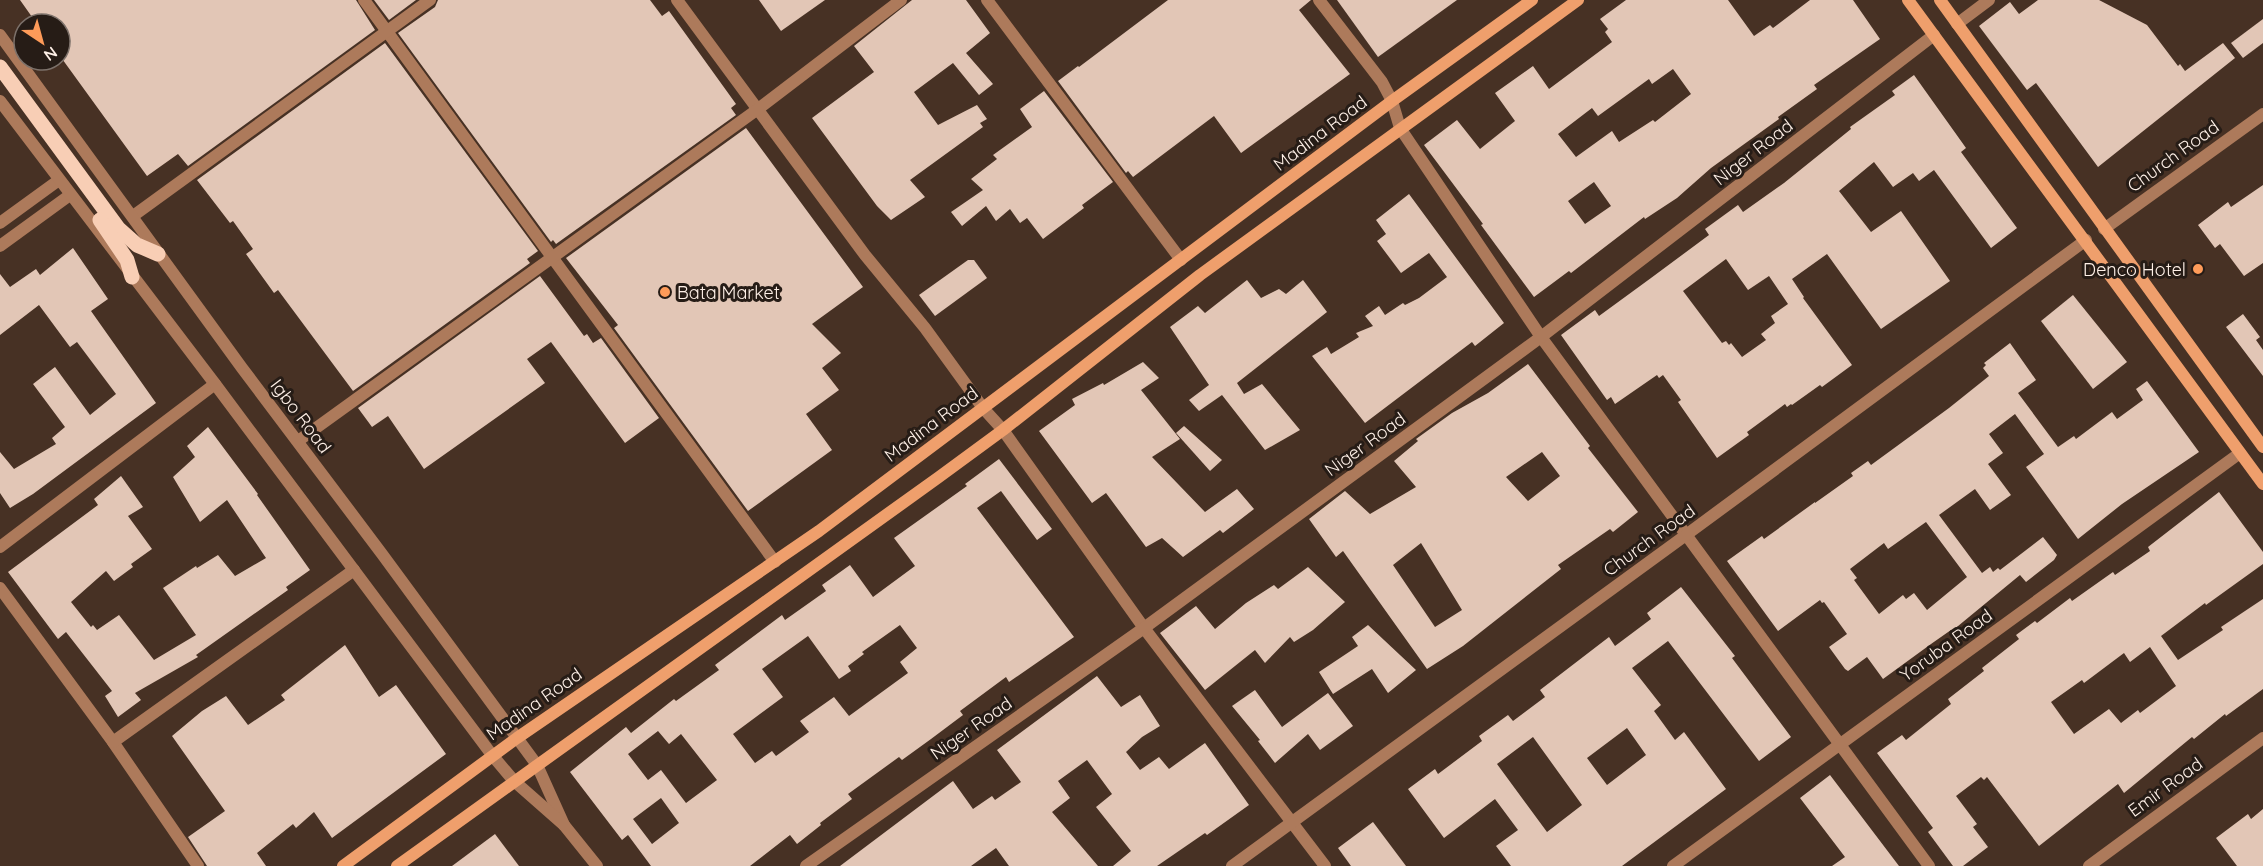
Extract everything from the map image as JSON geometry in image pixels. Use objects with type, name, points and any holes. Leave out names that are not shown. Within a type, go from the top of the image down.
[{"type":"main road","name":"Madina Road","points":[[343,866],[492,755],[775,562],[1392,101],[1532,0]]},
{"type":"main road","points":[[397,866],[860,535],[1003,430],[1200,275],[1578,0]]},
{"type":"main road","points":[[1908,0],[2263,484]]},
{"type":"main road","points":[[1940,0],[2104,229],[2261,441]]},
{"type":"main road","points":[[0,67],[96,207],[127,260],[132,277]]},
{"type":"main road","points":[[0,82],[96,207],[137,245],[158,254]]},
{"type":"street","points":[[364,0],[775,562]]},
{"type":"street","points":[[133,216],[430,0]]},
{"type":"street","points":[[677,0],[865,255],[919,320],[983,408],[1003,430],[1144,628],[1325,866]]},
{"type":"street","points":[[298,441],[758,109],[901,0]]},
{"type":"street","points":[[987,0],[1181,260]]},
{"type":"street","points":[[1319,0],[1370,65],[1392,101],[1400,128],[1541,337],[1929,866]]},
{"type":"street","points":[[1957,24],[1989,0]]},
{"type":"street","name":"Igbo Road","points":[[0,35],[133,216],[158,254],[537,765],[564,825]]},
{"type":"street","name":"Niger Road","points":[[806,866],[1144,628],[1541,337],[1934,35]]},
{"type":"street","name":"Igbo Road","points":[[0,101],[492,755],[514,781],[564,825],[597,866]]},
{"type":"street","name":"Church Road","points":[[2104,229],[2263,114]]},
{"type":"street","points":[[0,223],[59,180]]},
{"type":"street","points":[[0,246],[70,195]]},
{"type":"street","name":"Church Road","points":[[1232,866],[2086,240]]},
{"type":"street","points":[[0,547],[215,384]]},
{"type":"street","name":"Yoruba Road","points":[[1673,866],[2240,453]]},
{"type":"street","points":[[113,741],[354,570]]},
{"type":"street","points":[[0,588],[113,741],[198,866]]},
{"type":"street","name":"Emir Road","points":[[2089,866],[2263,738]]},
{"type":"building","points":[[20,0],[356,0],[375,30],[188,166],[178,154],[147,176],[72,72],[72,12],[28,12]]},
{"type":"building","points":[[374,0],[416,0],[389,20]]},
{"type":"building","points":[[438,0],[650,0],[662,16],[669,11],[736,104],[731,108],[736,115],[556,244],[553,240],[551,242],[398,33],[435,7]]},
{"type":"building","points":[[759,0],[825,0],[781,31]]},
{"type":"building","points":[[912,0],[966,0],[990,33],[966,53],[993,84],[979,95],[953,63],[914,92],[938,125],[977,105],[987,119],[980,123],[983,127],[910,180],[925,197],[891,220],[877,206],[812,118],[874,72],[854,46]]},
{"type":"building","points":[[1168,0],[1311,0],[1299,10],[1350,74],[1241,153],[1214,116],[1133,177],[1128,171],[1126,173],[1058,81]]},
{"type":"building","points":[[1337,0],[1457,0],[1378,57]]},
{"type":"building","points":[[1626,0],[1728,0],[1754,36],[1770,25],[1773,28],[1810,0],[1853,0],[1880,39],[1814,85],[1817,89],[1711,168],[1677,198],[1645,219],[1644,217],[1571,273],[1569,271],[1534,297],[1424,145],[1457,120],[1480,149],[1515,121],[1495,93],[1533,66],[1549,89],[1612,42],[1605,32],[1608,29],[1600,19]],"holes":[[[1673,69],[1691,94],[1655,122],[1653,120],[1619,142],[1612,131],[1576,157],[1558,134],[1592,108],[1598,116],[1649,79],[1652,84]],[[1594,182],[1611,206],[1585,224],[1568,201]]]},
{"type":"building","points":[[2038,0],[2099,0],[2147,25],[2178,66],[2180,64],[2185,71],[2223,43],[2235,58],[2098,167],[2036,83],[2027,90],[1979,26],[2010,2],[2019,14]]},
{"type":"building","points":[[2263,19],[2263,43],[2243,58],[2231,43]]},
{"type":"building","points":[[385,43],[538,251],[527,259],[530,263],[353,391],[278,290],[274,293],[246,254],[253,249],[233,221],[230,223],[197,180]]},
{"type":"building","points":[[1914,75],[1966,148],[1961,152],[2017,228],[1991,248],[1934,170],[1919,181],[1913,173],[1893,187],[1874,162],[1839,191],[1871,232],[1901,211],[1950,281],[1881,329],[1827,254],[1792,279],[1803,298],[1852,365],[1792,405],[1787,407],[1785,404],[1747,432],[1749,435],[1717,458],[1678,402],[1681,400],[1663,375],[1659,378],[1657,375],[1615,404],[1611,397],[1607,400],[1561,335],[1595,310],[1599,316],[1651,278],[1709,235],[1705,229],[1738,205],[1743,212],[1784,183],[1851,129],[1850,127],[1895,95],[1892,91]],"holes":[[[1726,259],[1748,290],[1769,276],[1788,304],[1771,316],[1775,323],[1761,334],[1766,340],[1742,357],[1731,343],[1729,345],[1726,341],[1722,343],[1683,291]]]},
{"type":"building","points":[[1044,91],[1113,182],[1082,205],[1084,208],[1043,239],[1027,218],[1020,223],[1010,209],[996,221],[986,206],[962,226],[951,212],[983,190],[971,179],[997,159],[993,155],[1032,127],[1020,109]]},
{"type":"building","points":[[746,128],[863,287],[812,324],[841,353],[822,368],[839,390],[806,414],[832,450],[748,511],[614,328],[618,325],[566,258]]},
{"type":"building","points":[[2263,185],[2263,263],[2244,276],[2220,244],[2215,248],[2198,225],[2228,202],[2231,207]]},
{"type":"building","points":[[1409,194],[1504,323],[1475,346],[1472,342],[1365,423],[1312,356],[1327,347],[1331,354],[1359,337],[1356,333],[1373,326],[1365,316],[1379,306],[1385,315],[1403,303],[1405,305],[1419,298],[1447,277],[1429,253],[1401,273],[1377,241],[1386,234],[1376,220]]},
{"type":"building","points":[[73,248],[108,299],[91,311],[156,403],[33,494],[10,508],[0,493],[0,452],[14,469],[56,444],[52,438],[65,427],[33,384],[55,367],[90,415],[116,394],[77,342],[70,347],[39,305],[0,335],[0,274],[10,287],[36,269],[40,275]]},
{"type":"building","points":[[968,260],[974,260],[987,278],[935,316],[919,295]]},
{"type":"building","points":[[540,276],[584,336],[587,334],[593,343],[601,338],[659,418],[625,443],[551,342],[527,359],[545,383],[424,469],[388,416],[372,427],[358,408]]},
{"type":"building","points":[[1247,280],[1261,298],[1279,289],[1286,294],[1303,280],[1327,312],[1237,383],[1244,394],[1262,384],[1300,430],[1265,450],[1222,395],[1199,411],[1189,400],[1209,385],[1170,327],[1198,306],[1205,313]]},
{"type":"building","points":[[2073,295],[2127,362],[2093,389],[2041,321]]},
{"type":"building","points":[[2243,314],[2260,337],[2256,340],[2263,350],[2263,376],[2226,327]]},
{"type":"building","points":[[2010,343],[2036,380],[2018,393],[2058,447],[2074,436],[2076,439],[2112,412],[2117,419],[2143,400],[2136,389],[2147,381],[2199,452],[2122,504],[2078,539],[2026,467],[2044,454],[2015,414],[1989,434],[2003,453],[1988,464],[2011,495],[1990,510],[1975,489],[1939,515],[1982,573],[1990,567],[1993,572],[1998,568],[2000,570],[2043,537],[2057,555],[2054,560],[2026,582],[2020,575],[1952,631],[1883,679],[1867,657],[1848,671],[1845,669],[1829,647],[1847,634],[1824,602],[1820,600],[1778,631],[1727,561],[1762,536],[1764,539],[1853,476],[1851,473],[1868,461],[1871,465],[1949,408],[1989,376],[1983,368],[1986,365],[1984,363]],"holes":[[[1926,522],[1967,577],[1927,610],[1914,593],[1906,599],[1903,595],[1879,614],[1854,580],[1857,578],[1850,569],[1884,543],[1888,549]]]},
{"type":"building","points":[[1143,362],[1159,378],[1141,390],[1180,439],[1152,457],[1205,512],[1237,489],[1254,509],[1223,533],[1220,530],[1183,557],[1162,538],[1146,547],[1106,493],[1092,503],[1039,431],[1075,405],[1072,399],[1103,383],[1104,385]]},
{"type":"building","points":[[1528,364],[1590,446],[1588,448],[1638,512],[1613,532],[1610,529],[1558,565],[1561,569],[1463,646],[1427,669],[1343,551],[1336,557],[1309,519],[1345,491],[1370,514],[1416,487],[1394,461],[1418,441],[1416,439],[1452,413],[1488,393]],"holes":[[[1542,452],[1560,476],[1528,501],[1506,477]],[[1421,543],[1462,610],[1435,627],[1393,565]]]},
{"type":"building","points":[[1184,426],[1222,460],[1210,471],[1176,433]]},
{"type":"building","points":[[208,427],[310,570],[286,587],[288,590],[196,655],[198,657],[135,693],[141,700],[118,717],[105,696],[112,691],[66,632],[58,639],[8,572],[98,505],[94,499],[121,476],[143,507],[128,516],[152,549],[131,564],[133,567],[114,581],[106,571],[71,602],[91,627],[93,625],[97,630],[119,615],[154,660],[196,635],[163,588],[196,566],[197,568],[218,555],[235,576],[266,558],[227,500],[200,522],[173,477],[195,457],[187,446]]},
{"type":"building","points":[[999,459],[1052,529],[1037,540],[1001,491],[977,508],[1074,637],[1009,682],[1006,677],[960,711],[963,715],[931,739],[902,760],[899,757],[848,794],[852,799],[797,844],[790,835],[750,866],[651,866],[628,835],[622,840],[570,772],[626,727],[631,733],[674,699],[676,701],[719,670],[715,665],[782,615],[785,620],[826,591],[822,585],[850,565],[873,597],[915,566],[894,538],[967,486],[965,484]],"holes":[[[900,625],[917,648],[900,662],[908,673],[849,716],[834,697],[800,721],[809,732],[776,756],[772,751],[755,763],[733,734],[783,697],[762,669],[808,636],[839,679],[851,671],[848,666],[864,654],[862,652]],[[658,731],[669,744],[681,734],[717,780],[686,803],[661,770],[648,780],[628,754]],[[661,798],[679,823],[652,844],[633,819]]]},
{"type":"building","points":[[2219,492],[2263,552],[2263,564],[2161,636],[2178,660],[2223,630],[2221,627],[2263,599],[2263,689],[2226,716],[2225,714],[2194,739],[2192,737],[2124,793],[2118,784],[2039,846],[1987,777],[1984,780],[1981,777],[1956,796],[1977,824],[1973,827],[1988,847],[1963,866],[1953,866],[1928,832],[1933,828],[1877,753],[1902,735],[1906,740],[1951,704],[1948,699],[1984,671],[1982,668],[2019,639],[2016,635],[2035,621],[2037,623],[2070,598],[2072,601],[2113,572],[2115,575],[2150,551],[2148,547]],"holes":[[[2150,647],[2176,686],[2140,713],[2138,710],[2121,723],[2109,709],[2074,734],[2051,702],[2082,680],[2084,683],[2124,653],[2130,662]]]},
{"type":"building","points":[[1308,567],[1345,602],[1313,630],[1294,642],[1290,637],[1265,663],[1255,650],[1205,690],[1160,633],[1196,606],[1215,629],[1246,603],[1274,585],[1278,589]]},
{"type":"building","points":[[1681,587],[1735,656],[1732,658],[1791,737],[1759,761],[1668,641],[1632,668],[1661,705],[1654,711],[1675,740],[1684,732],[1726,789],[1622,866],[1511,866],[1496,846],[1518,830],[1495,799],[1444,838],[1408,789],[1435,769],[1438,774],[1482,741],[1479,736],[1508,715],[1513,721],[1545,697],[1540,690],[1609,637],[1615,646],[1651,619],[1647,613]],"holes":[[[1627,728],[1646,755],[1607,785],[1587,758]],[[1533,737],[1582,805],[1547,832],[1497,764]]]},
{"type":"building","points":[[1368,625],[1416,670],[1388,693],[1372,669],[1333,694],[1319,672],[1358,646],[1352,637]]},
{"type":"building","points":[[345,645],[379,697],[396,685],[446,754],[332,838],[314,812],[296,828],[293,824],[257,853],[266,866],[207,866],[188,837],[225,811],[172,736],[202,711],[226,696],[248,725],[285,700],[281,695]]},
{"type":"building","points":[[1097,676],[1121,707],[1140,695],[1160,726],[1142,737],[1126,752],[1140,770],[1159,757],[1169,769],[1205,743],[1249,805],[1157,866],[1113,866],[1131,851],[1096,807],[1112,794],[1087,760],[1058,781],[1070,798],[1052,812],[1098,866],[1009,866],[996,848],[971,866],[840,866],[953,781],[973,809],[992,796],[995,800],[1021,782],[997,750]]},
{"type":"building","points":[[1255,690],[1282,727],[1328,693],[1353,726],[1320,750],[1308,734],[1275,763],[1258,741],[1260,740],[1232,706]]},
{"type":"building","points":[[1830,775],[1899,866],[1832,866],[1845,857],[1800,798]]},
{"type":"building","points":[[2263,809],[2263,866],[2237,866],[2216,838],[2248,814],[2251,819]]},
{"type":"building","points":[[1373,822],[1406,866],[1351,866],[1338,848]]},
{"type":"building","points":[[495,834],[519,866],[452,866]]},
{"type":"place","name":"Denco Hotel","points":[[2198,269]]},
{"type":"place","name":"Bata Market","points":[[665,292]]}]
